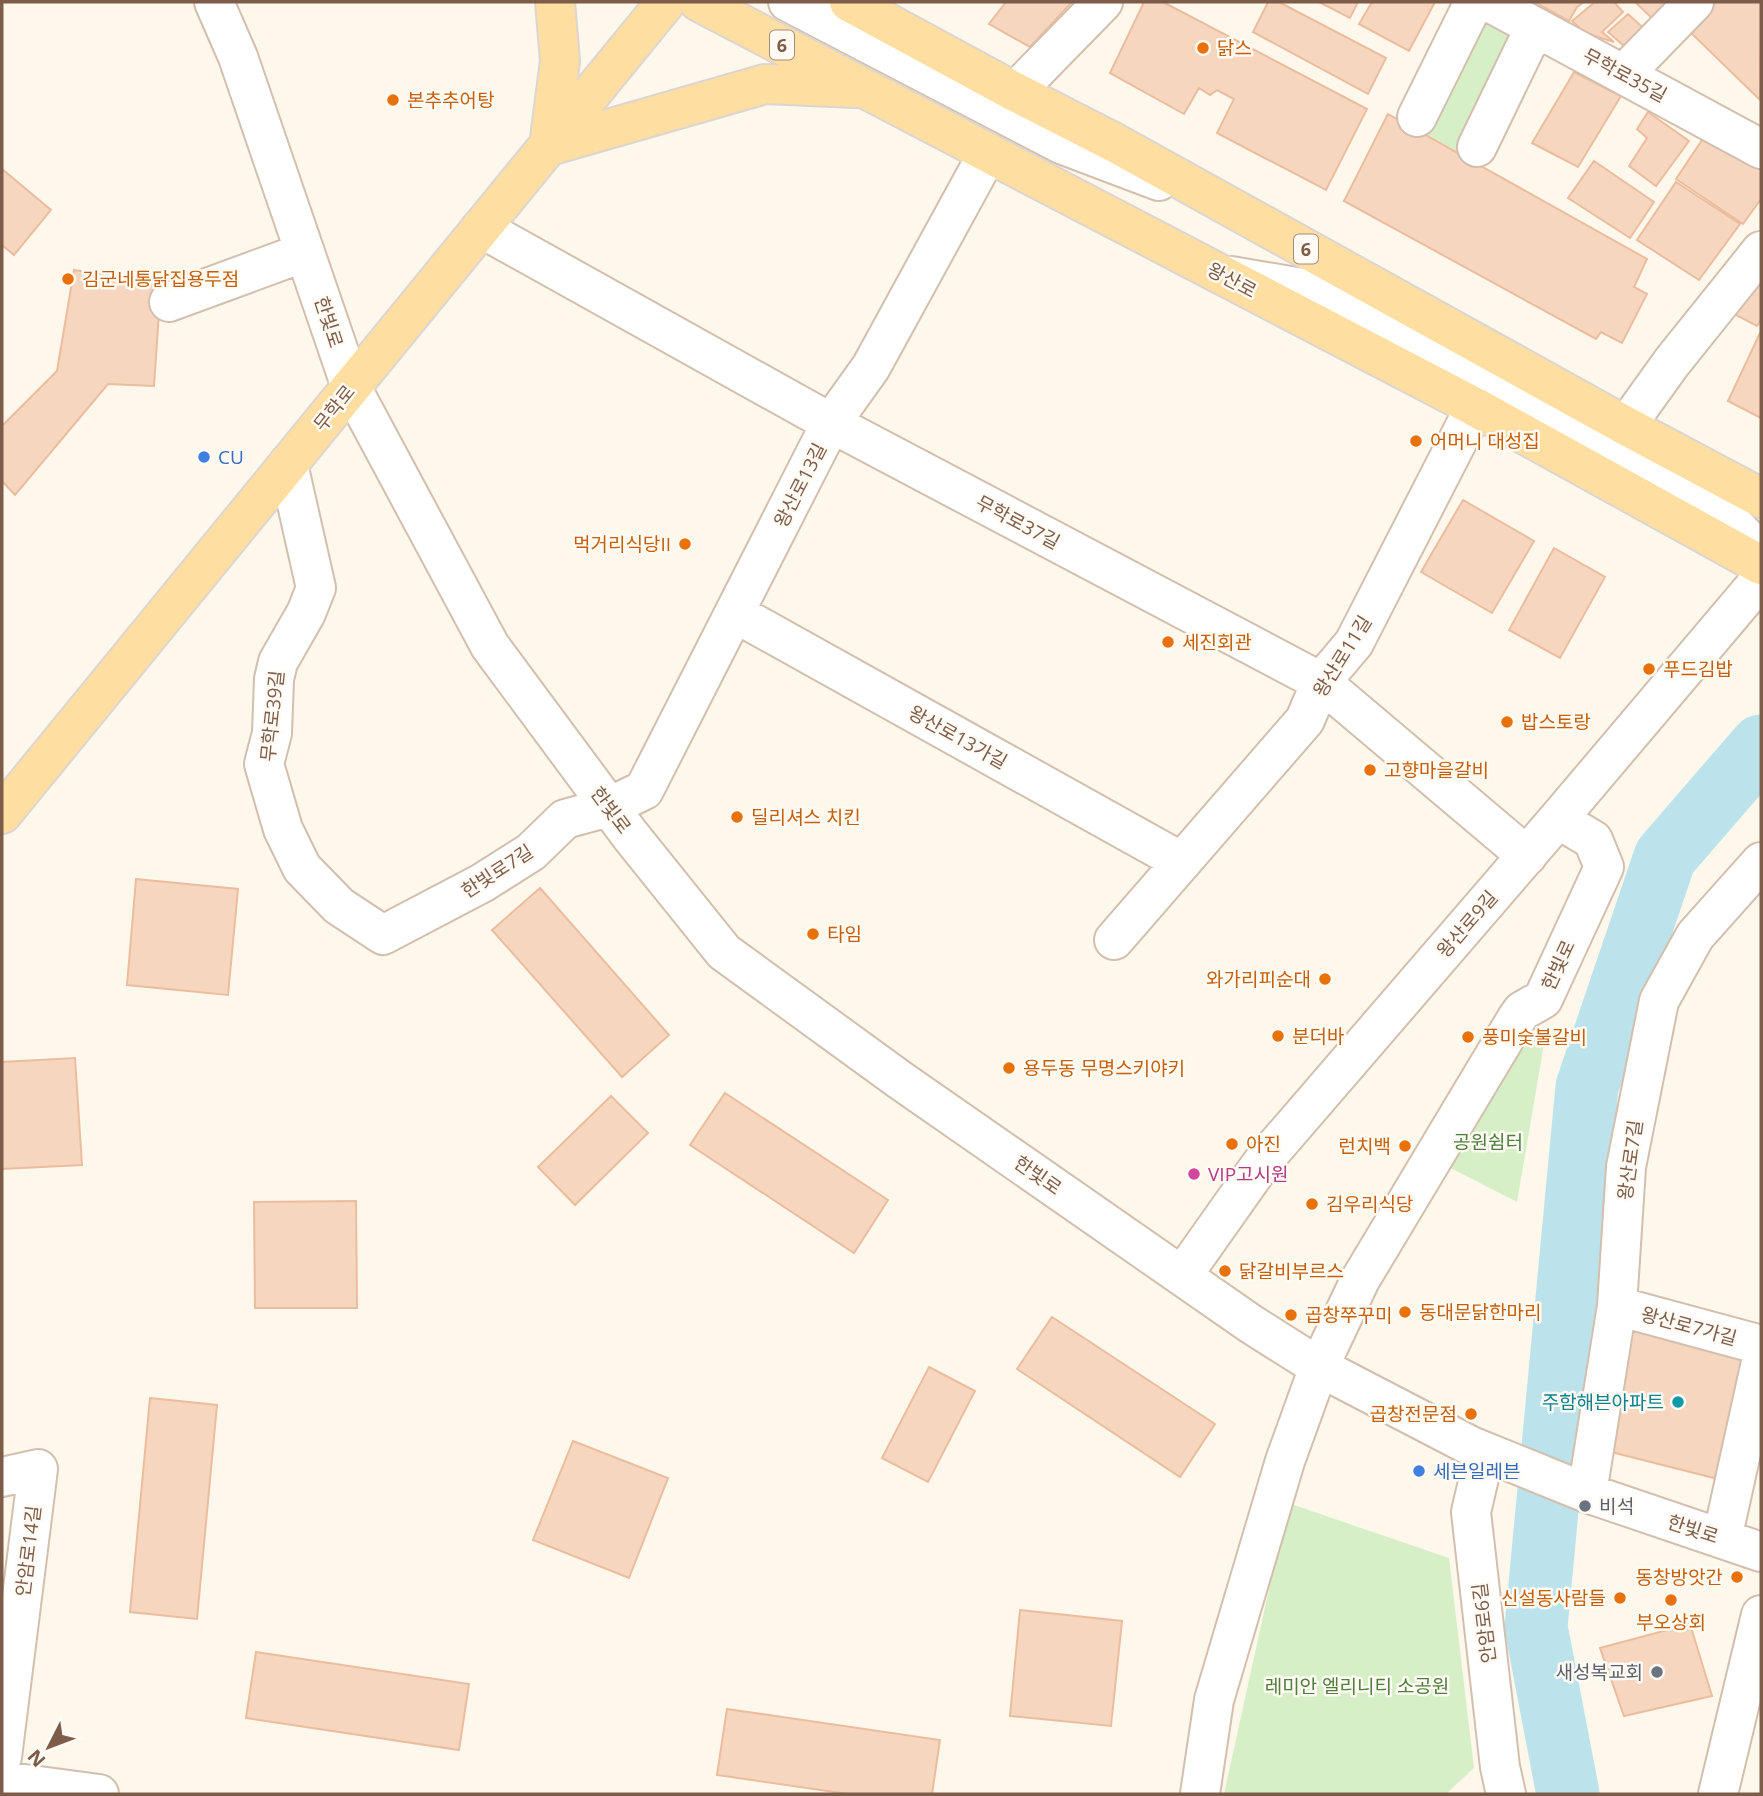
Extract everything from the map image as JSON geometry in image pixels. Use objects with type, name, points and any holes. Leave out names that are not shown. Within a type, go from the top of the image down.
[{"type":"main road","points":[[555,2],[560,61],[549,146],[765,84],[864,88]]},
{"type":"main road","name":"무학로","points":[[2,814],[666,2]]},
{"type":"main road","name":"왕산로","points":[[699,2],[1475,407],[1761,565]]},
{"type":"main road","name":"6","points":[[849,2],[889,14],[1014,92],[1115,143],[1761,498]]},
{"type":"street","name":"한빛로","points":[[214,2],[238,57],[351,387],[490,646],[609,807],[724,952],[901,1080],[1251,1324],[1318,1367],[1485,1452],[1587,1493],[1761,1552]]},
{"type":"street","points":[[788,2],[1061,144],[1233,208]]},
{"type":"street","points":[[1014,92],[1103,2]]},
{"type":"street","points":[[1417,117],[1489,2]]},
{"type":"street","name":"무학로35길","points":[[1489,2],[1761,149]]},
{"type":"street","points":[[1624,74],[1694,2]]},
{"type":"street","points":[[1476,147],[1535,27]]},
{"type":"street","name":"왕산로13길","points":[[609,807],[644,790],[831,423],[871,367],[988,153]]},
{"type":"street","name":"무학로37길","points":[[481,228],[831,423],[1321,682],[1527,856]]},
{"type":"street","points":[[1626,426],[1671,362],[1761,251]]},
{"type":"street","points":[[169,302],[305,252]]},
{"type":"street","points":[[1219,274],[1337,293],[1711,502],[1761,552]]},
{"type":"street","name":"왕산로11길","points":[[1114,940],[1305,720],[1321,682],[1354,643],[1475,407]]},
{"type":"street","name":"무학로39길","points":[[288,464],[316,588],[306,613],[278,662],[274,679],[272,733],[264,764],[283,829],[302,868],[339,906],[383,935]]},
{"type":"street","name":"왕산로9길","points":[[1182,1276],[1264,1160],[1559,819],[1761,579]]},
{"type":"street","name":"왕산로13가길","points":[[735,613],[1182,862]]},
{"type":"street","name":"한빛로7길","points":[[383,935],[492,877],[531,852],[565,819],[609,807]]},
{"type":"street","name":"한빛로","points":[[1200,1794],[1214,1700],[1285,1461],[1318,1367],[1360,1280],[1517,1018],[1522,1011],[1543,999],[1604,867],[1593,840],[1559,819]]},
{"type":"street","name":"왕산로7길","points":[[1587,1493],[1617,1306],[1626,1167],[1659,1002],[1695,936],[1761,862]]},
{"type":"street","name":"왕산로7가길","points":[[1617,1306],[1761,1345]]},
{"type":"street","points":[[1722,1539],[1757,1401],[1761,1362]]},
{"type":"street","name":"안암로6길","points":[[1485,1452],[1471,1512],[1500,1767],[1506,1794]]},
{"type":"street","name":"안암로14길","points":[[2,1477],[38,1469],[2,1757]]},
{"type":"street","points":[[1718,1794],[1761,1615]]},
{"type":"street","points":[[2,1781],[99,1794]]},
{"type":"green space","points":[[1493,21],[1505,29],[1510,41],[1460,154],[1421,133],[1483,22]]},
{"type":"green space","name":"공원쉼터","points":[[1517,1018],[1544,1044],[1517,1202],[1433,1159]]},
{"type":"green space","name":"레미안 엘리니티 소공원","points":[[1288,1503],[1449,1558],[1474,1768],[1446,1794],[1224,1794]]},
{"type":"building","points":[[1006,2],[1072,2],[1030,47],[989,24]]},
{"type":"building","points":[[1144,2],[1163,2],[1367,109],[1326,190],[1217,133],[1234,99],[1217,90],[1210,95],[1199,88],[1184,114],[1110,73]]},
{"type":"building","points":[[1268,2],[1279,2],[1386,58],[1368,94],[1253,32]]},
{"type":"building","points":[[1319,2],[1358,2],[1350,18]]},
{"type":"building","points":[[1372,2],[1435,2],[1409,51],[1359,24]]},
{"type":"building","points":[[1535,2],[1584,2],[1577,7],[1569,21]]},
{"type":"building","points":[[1595,2],[1614,2],[1623,12],[1602,32],[1614,42],[1585,33],[1572,21]]},
{"type":"building","points":[[1635,2],[1672,2],[1657,23]]},
{"type":"building","points":[[1715,2],[1761,2],[1760,100],[1687,29]]},
{"type":"building","points":[[1628,14],[1651,35],[1632,53],[1608,32]]},
{"type":"building","points":[[1574,72],[1621,96],[1578,167],[1532,143]]},
{"type":"building","points":[[1648,112],[1689,141],[1656,186],[1629,166],[1647,138],[1637,129]]},
{"type":"building","points":[[1388,114],[1647,259],[1634,287],[1647,294],[1622,343],[1601,332],[1596,339],[1344,201]]},
{"type":"building","points":[[1706,134],[1761,164],[1761,199],[1743,224],[1676,179]]},
{"type":"building","points":[[1594,161],[1654,202],[1630,238],[1568,198]]},
{"type":"building","points":[[2,169],[51,210],[14,255],[2,245]]},
{"type":"building","points":[[1676,182],[1740,224],[1699,280],[1637,240]]},
{"type":"building","points":[[74,270],[161,283],[154,386],[108,384],[15,495],[2,481],[2,426],[57,371]]},
{"type":"building","points":[[1761,281],[1761,320],[1757,326],[1734,314]]},
{"type":"building","points":[[1761,334],[1761,418],[1728,401]]},
{"type":"building","points":[[1463,500],[1534,541],[1492,613],[1421,572]]},
{"type":"building","points":[[1554,548],[1605,577],[1560,658],[1509,630]]},
{"type":"building","points":[[136,879],[238,889],[228,995],[127,985]]},
{"type":"building","points":[[540,888],[669,1035],[622,1077],[492,930]]},
{"type":"building","points":[[75,1058],[82,1165],[2,1169],[2,1062]]},
{"type":"building","points":[[725,1093],[888,1200],[854,1253],[690,1145]]},
{"type":"building","points":[[611,1096],[648,1133],[575,1205],[538,1167]]},
{"type":"building","points":[[356,1201],[357,1308],[255,1308],[254,1202]]},
{"type":"building","points":[[1052,1317],[1215,1424],[1180,1477],[1017,1369]]},
{"type":"building","name":"주함해븐아파트","points":[[1634,1325],[1750,1353],[1718,1479],[1607,1451]]},
{"type":"building","points":[[929,1367],[975,1391],[928,1482],[882,1458]]},
{"type":"building","points":[[150,1398],[217,1405],[197,1619],[130,1612]]},
{"type":"building","points":[[573,1441],[668,1478],[629,1578],[533,1540]]},
{"type":"building","points":[[1020,1610],[1122,1621],[1111,1726],[1010,1716]]},
{"type":"building","name":"새성복교회","points":[[1690,1624],[1712,1696],[1624,1716],[1600,1648]]},
{"type":"building","points":[[256,1652],[469,1684],[459,1750],[246,1718]]},
{"type":"building","points":[[727,1709],[940,1740],[932,1794],[848,1794],[717,1775]]},
{"type":"waterway","points":[[1568,1794],[1536,1627],[1587,1087],[1665,857],[1761,746]]},
{"type":"place","name":"닭스","points":[[1203,48]]},
{"type":"place","name":"본추추어탕","points":[[393,100]]},
{"type":"place","name":"김군네통닭집용두점","points":[[68,279]]},
{"type":"place","name":"어머니 대성집","points":[[1416,441]]},
{"type":"place","name":"CU","points":[[204,457]]},
{"type":"place","name":"먹거리식당II","points":[[685,544]]},
{"type":"place","name":"세진회관","points":[[1168,642]]},
{"type":"place","name":"푸드김밥","points":[[1649,669]]},
{"type":"place","name":"밥스토랑","points":[[1507,722]]},
{"type":"place","name":"고향마을갈비","points":[[1370,770]]},
{"type":"place","name":"딜리셔스 치킨","points":[[737,817]]},
{"type":"place","name":"타임","points":[[813,934]]},
{"type":"place","name":"와가리피순대","points":[[1325,979]]},
{"type":"place","name":"분더바","points":[[1278,1036]]},
{"type":"place","name":"풍미숯불갈비","points":[[1468,1037]]},
{"type":"place","name":"용두동 무명스키야키","points":[[1009,1068]]},
{"type":"place","name":"아진","points":[[1232,1144]]},
{"type":"place","name":"런치백","points":[[1405,1146]]},
{"type":"place","name":"VIP고시원","points":[[1194,1174]]},
{"type":"place","name":"김우리식당","points":[[1312,1204]]},
{"type":"place","name":"닭갈비부르스","points":[[1225,1271]]},
{"type":"place","name":"동대문닭한마리","points":[[1405,1312]]},
{"type":"place","name":"곱창쭈꾸미","points":[[1291,1315]]},
{"type":"place","name":"주함해븐아파트","points":[[1678,1402]]},
{"type":"place","name":"곱창전문점","points":[[1471,1414]]},
{"type":"place","name":"세븐일레븐","points":[[1419,1471]]},
{"type":"place","name":"비석","points":[[1585,1506]]},
{"type":"place","name":"동창방앗간","points":[[1737,1577]]},
{"type":"place","name":"신설동사람들","points":[[1620,1598]]},
{"type":"place","name":"부오상회","points":[[1671,1600]]},
{"type":"place","name":"새성복교회","points":[[1657,1672]]}]
